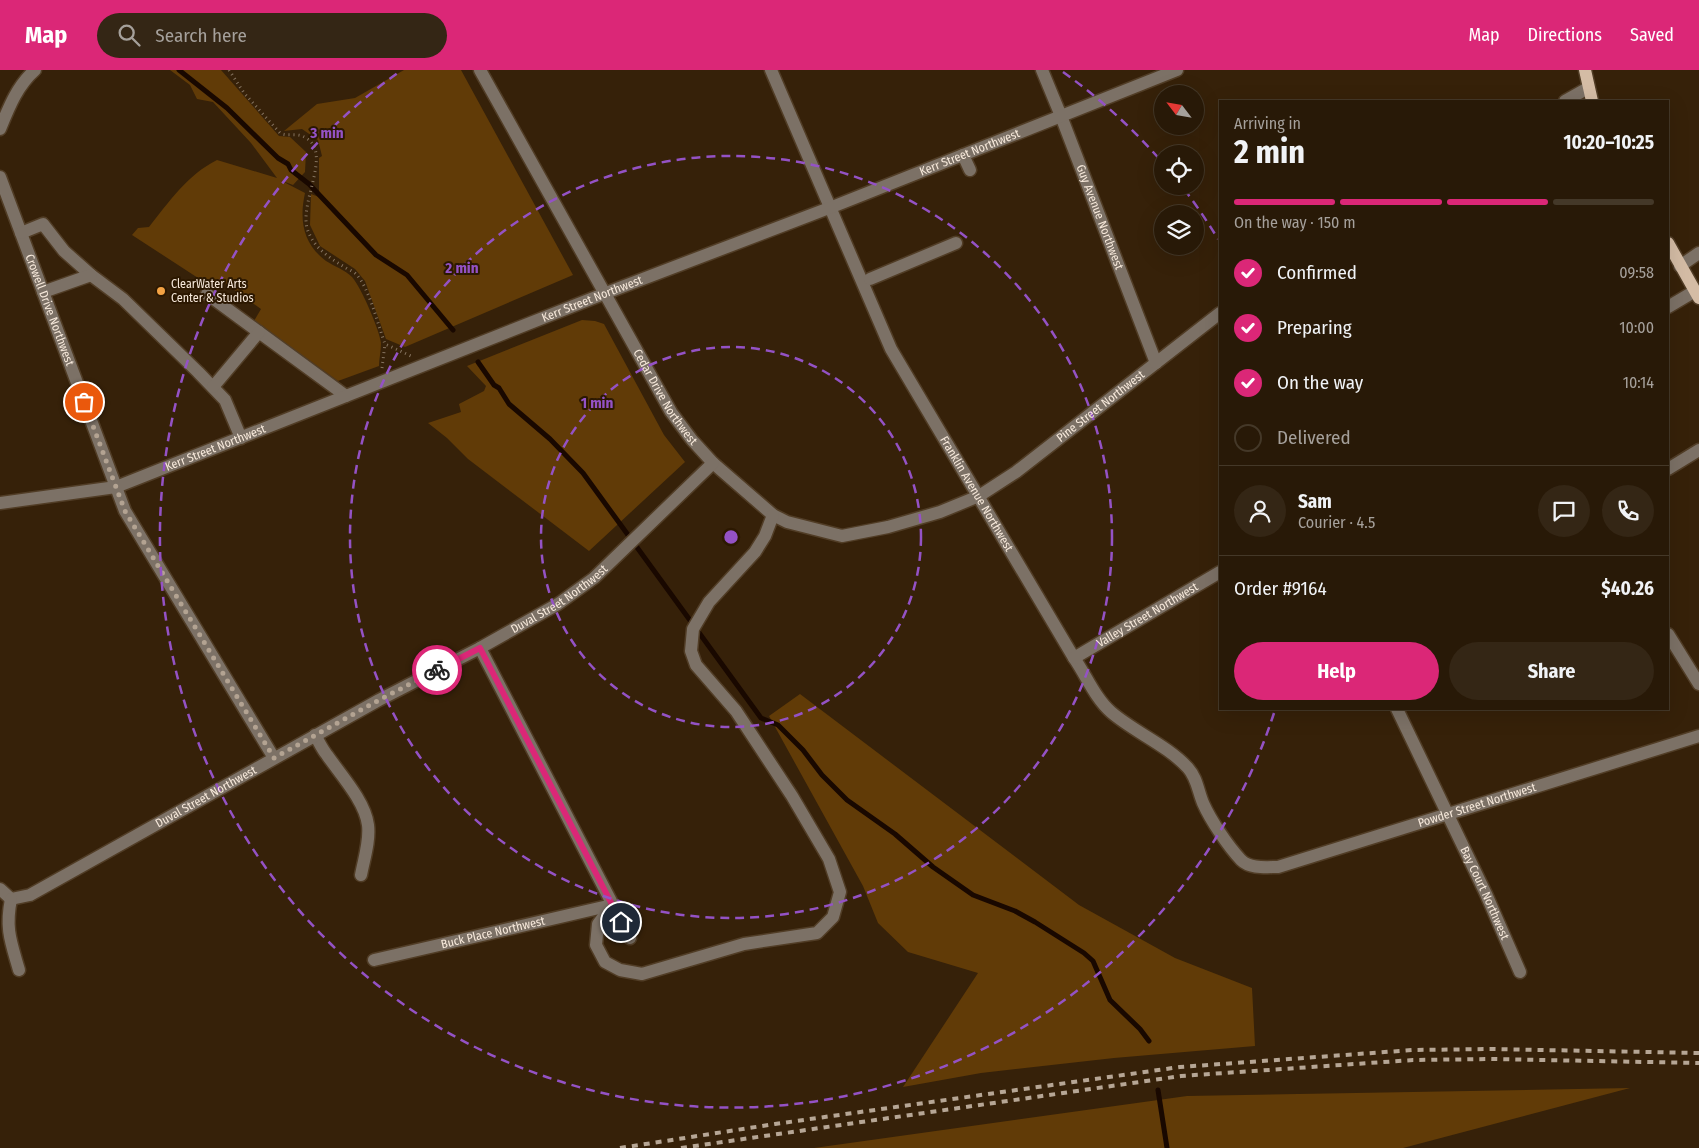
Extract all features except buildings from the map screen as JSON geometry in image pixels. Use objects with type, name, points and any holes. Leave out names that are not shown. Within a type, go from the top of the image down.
[{"type":"main road","points":[[1585,70],[1592,100]]},
{"type":"main road","points":[[1669,245],[1697,294]]},
{"type":"street","points":[[0,129],[13,97],[28,76],[35,70]]},
{"type":"street","name":"Cedar Drive Northwest","points":[[480,70],[671,412],[692,440],[713,463],[773,515],[787,522],[842,536],[888,527],[940,512],[979,496]]},
{"type":"street","name":"Franklin Avenue Northwest","points":[[771,70],[891,349],[1074,658],[1110,711],[1178,759],[1188,769],[1197,784],[1213,823],[1242,861],[1253,867]]},
{"type":"street","name":"Guy Avenue Northwest","points":[[1042,70],[1156,363]]},
{"type":"street","name":"Kerr Street Northwest","points":[[0,504],[116,487],[1177,70]]},
{"type":"street","points":[[1568,100],[1588,88]]},
{"type":"street","points":[[963,155],[970,170]]},
{"type":"street","name":"Crowell Drive Northwest","points":[[0,177],[125,511],[274,758]]},
{"type":"street","points":[[21,233],[43,224],[64,251],[91,275],[123,299],[225,400],[241,438]]},
{"type":"street","points":[[870,280],[956,243]]},
{"type":"street","points":[[1680,266],[1699,253]]},
{"type":"street","points":[[43,292],[91,275]]},
{"type":"street","points":[[207,294],[346,396]]},
{"type":"street","points":[[1669,307],[1697,294]]},
{"type":"street","name":"Pine Street Northwest","points":[[979,496],[1016,472],[1219,314]]},
{"type":"street","points":[[213,388],[259,332]]},
{"type":"street","points":[[1669,468],[1699,450]]},
{"type":"street","name":"Duval Street Northwest","points":[[11,899],[30,895],[315,735],[480,648],[558,604],[594,578],[713,463]]},
{"type":"street","points":[[612,905],[598,924],[596,945],[605,962],[620,970],[642,974],[744,944],[817,933],[833,917],[840,892],[829,859],[792,796],[736,711],[696,665],[690,651],[693,629],[709,602],[755,552],[765,536],[773,515]]},
{"type":"street","name":"Valley Street Northwest","points":[[1074,658],[1219,573]]},
{"type":"street","points":[[1669,636],[1699,684]]},
{"type":"street","points":[[480,648],[630,938]]},
{"type":"street","name":"Bay Court Northwest","points":[[1397,710],[1486,894],[1520,972]]},
{"type":"street","points":[[315,735],[363,810],[368,825],[367,844],[361,875]]},
{"type":"street","name":"Powder Street Northwest","points":[[1253,867],[1278,867],[1699,736]]},
{"type":"street","points":[[0,888],[11,899],[7,918],[9,934],[19,970]]},
{"type":"street","name":"Buck Place Northwest","points":[[374,960],[612,905]]},
{"type":"path","points":[[229,70],[257,108],[280,133],[284,135],[296,134],[305,137],[311,142],[316,151],[317,164],[309,196],[306,216],[307,227],[311,238],[324,254],[355,273],[363,283],[385,344],[382,372]]},
{"type":"path","points":[[385,344],[416,358]]},
{"type":"shaded area","points":[[170,70],[221,70],[279,136],[290,137],[306,152],[305,172],[293,185],[280,180],[305,193],[303,222],[312,247],[326,261],[343,270],[356,282],[374,319],[380,337],[379,366],[338,381],[254,321],[261,309],[222,281],[215,289],[132,235],[138,228],[149,227],[188,181],[206,166],[217,160],[277,178],[251,143],[213,102],[197,99],[190,85]]},
{"type":"shaded area","points":[[404,70],[461,70],[573,275],[405,347],[386,339],[365,281],[355,269],[320,246],[310,225],[311,194],[319,197],[319,158],[322,156],[318,140],[302,129],[284,131],[317,104],[355,98]]},
{"type":"shaded area","points":[[582,320],[604,324],[664,435],[685,462],[589,551],[468,459],[447,438],[428,423],[461,412],[459,404],[484,391],[486,386],[467,366]]},
{"type":"shaded area","points":[[800,694],[1079,905],[1175,958],[1252,988],[1255,1046],[1114,1058],[981,1073],[903,1087],[978,973],[908,952],[878,923],[863,886],[769,716]]},
{"type":"shaded area","points":[[1630,1088],[1403,1148],[814,1148],[1187,1096]]},
{"type":"waterway","points":[[179,70],[227,108],[278,158],[288,164],[291,170],[309,184],[376,255],[407,275],[453,330]]},
{"type":"waterway","points":[[478,362],[509,404],[550,439],[583,473],[761,718],[778,725],[847,800],[895,834],[933,867],[973,895],[1015,911],[1084,953],[1093,961],[1110,1000],[1140,1029],[1149,1041]]},
{"type":"waterway","points":[[1158,1090],[1167,1148]]},
{"type":"railway","points":[[620,1148],[775,1124],[1180,1067],[1413,1050],[1491,1049],[1699,1053]]},
{"type":"railway","points":[[681,1148],[1181,1076],[1413,1060],[1491,1059],[1699,1063]]},
{"type":"way so far","points":[[84,402],[125,511],[274,758],[437,670]]},
{"type":"place","name":"ClearWater Arts Center & Studios","points":[[161,291]]},
{"type":"route","points":[[437,670],[480,648],[621,922]]}]
